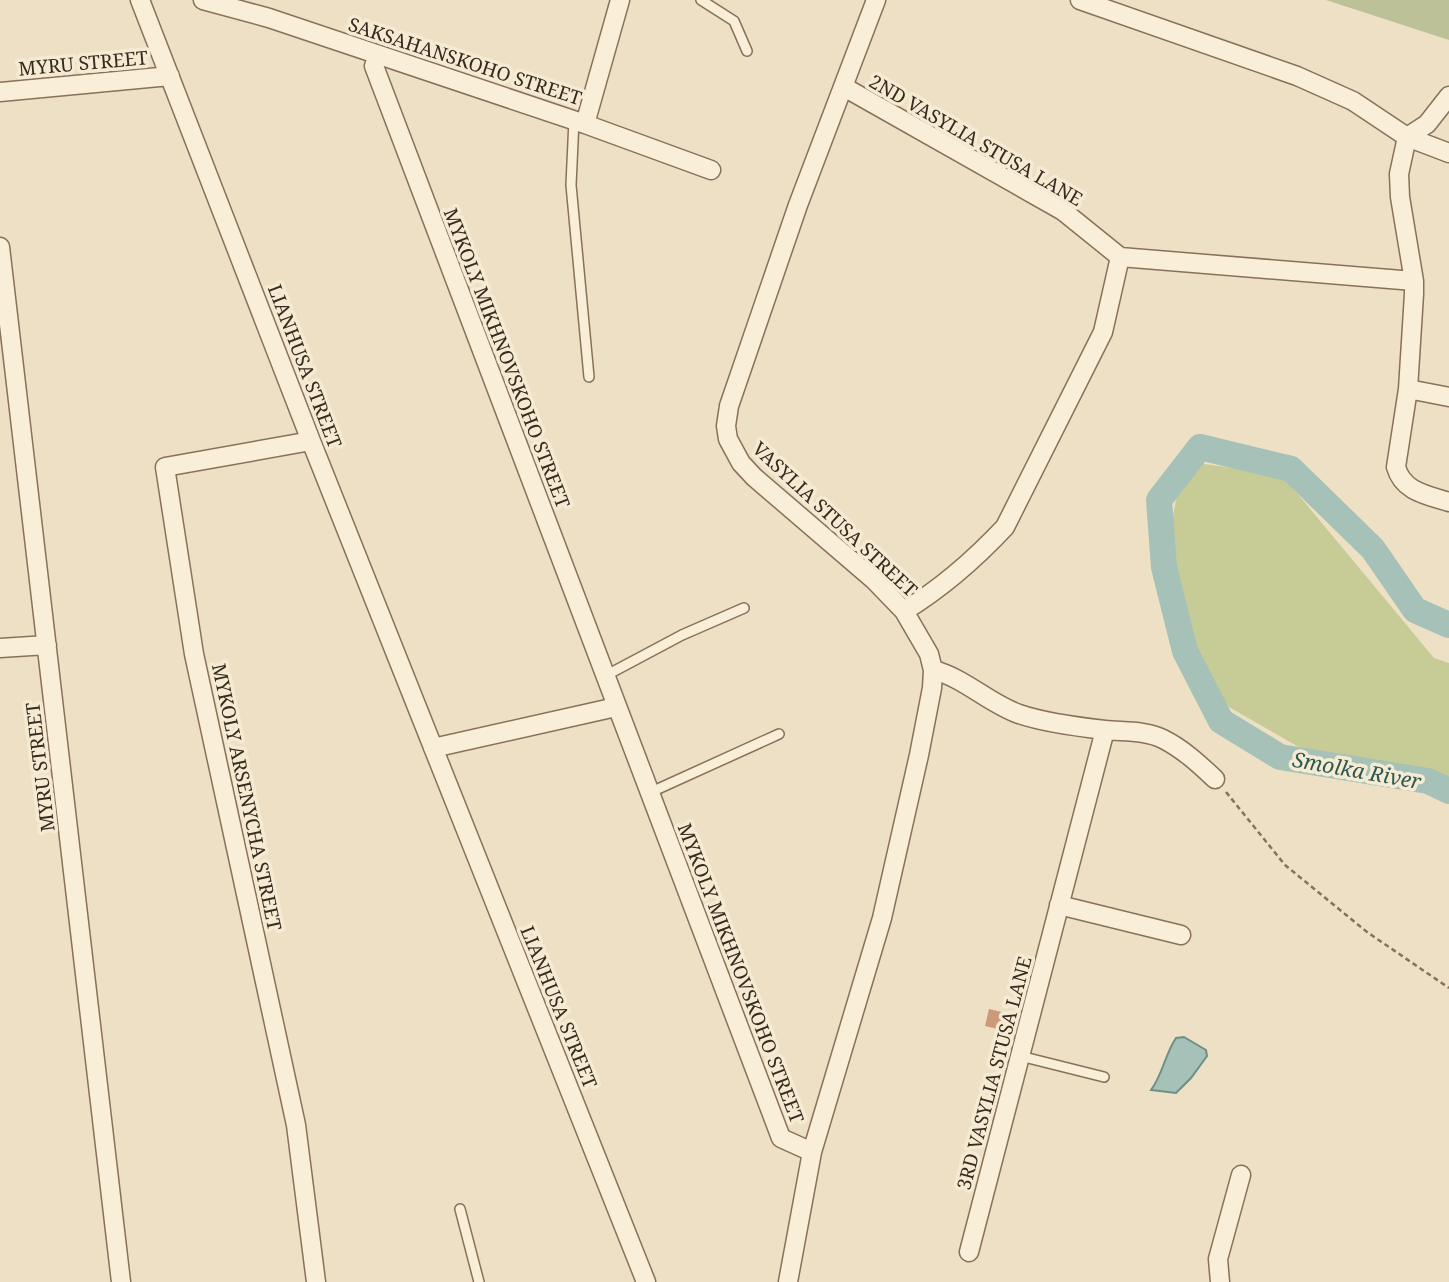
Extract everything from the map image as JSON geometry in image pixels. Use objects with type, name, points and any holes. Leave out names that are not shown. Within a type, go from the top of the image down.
[{"type":"street","name":"LIANHUSA STREET","points":[[139,0],[311,441],[646,1282]]},
{"type":"street","name":"SAKSAHANSKOHO STREET","points":[[203,0],[269,18],[580,122],[711,170]]},
{"type":"street","points":[[580,122],[620,0]]},
{"type":"street","name":"VASYLIA STUSA STREET","points":[[788,1282],[812,1152],[882,918],[919,755],[933,670],[929,654],[904,611],[874,580],[754,477],[733,451],[726,426],[729,406],[798,205],[876,0]]},
{"type":"street","points":[[1080,0],[1297,76],[1353,101],[1407,137],[1449,153]]},
{"type":"street","name":"MYKOLY MIKHNOVSKOHO STREET","points":[[378,55],[374,66],[780,1138],[812,1152]]},
{"type":"street","name":"MYRU STREET","points":[[0,92],[170,76]]},
{"type":"street","name":"2ND VASYLIA STUSA LANE","points":[[844,87],[1062,211],[1120,257]]},
{"type":"street","points":[[1449,96],[1427,124],[1407,137],[1399,174],[1400,197],[1414,281],[1408,389],[1396,467],[1400,478],[1410,489],[1449,502]]},
{"type":"street","name":"MYRU STREET","points":[[0,247],[121,1282]]},
{"type":"street","points":[[904,611],[936,591],[982,552],[1005,527],[1103,332],[1120,257],[1414,281]]},
{"type":"street","points":[[1408,389],[1449,397]]},
{"type":"street","name":"MYKOLY ARSENYCHA STREET","points":[[311,441],[165,467],[194,654],[296,1125],[316,1282]]},
{"type":"street","points":[[0,648],[47,645]]},
{"type":"street","points":[[933,670],[952,675],[1022,715],[1105,730],[1129,730],[1161,738],[1185,752],[1215,779]]},
{"type":"street","points":[[433,748],[616,707]]},
{"type":"street","name":"3RD VASYLIA STUSA LANE","points":[[969,1252],[1105,730]]},
{"type":"street","points":[[1059,905],[1181,936]]},
{"type":"street","points":[[1220,1282],[1218,1259],[1241,1175]]},
{"type":"lane","points":[[701,0],[734,21],[747,51]]},
{"type":"lane","points":[[580,122],[571,185],[589,377]]},
{"type":"lane","points":[[605,676],[682,635],[744,608]]},
{"type":"lane","points":[[649,793],[779,734]]},
{"type":"lane","points":[[1020,1056],[1104,1077]]},
{"type":"lane","points":[[460,1209],[479,1282]]},
{"type":"path","points":[[1215,779],[1285,865],[1367,932],[1449,988]]},
{"type":"green space","points":[[1326,0],[1449,0],[1449,40]]},
{"type":"green space","points":[[1183,461],[1282,475],[1434,658],[1449,663],[1449,782],[1330,765],[1208,695],[1162,578]]},
{"type":"water","points":[[1184,1037],[1206,1050],[1207,1056],[1176,1093],[1151,1090],[1176,1038]]},
{"type":"building","points":[[989,1009],[1006,1013],[1002,1030],[985,1026]]},
{"type":"waterway","name":"Smolka River","points":[[1449,625],[1415,610],[1373,549],[1291,469],[1200,447],[1159,500],[1164,567],[1185,651],[1221,721],[1280,757],[1428,781],[1449,791]]}]
